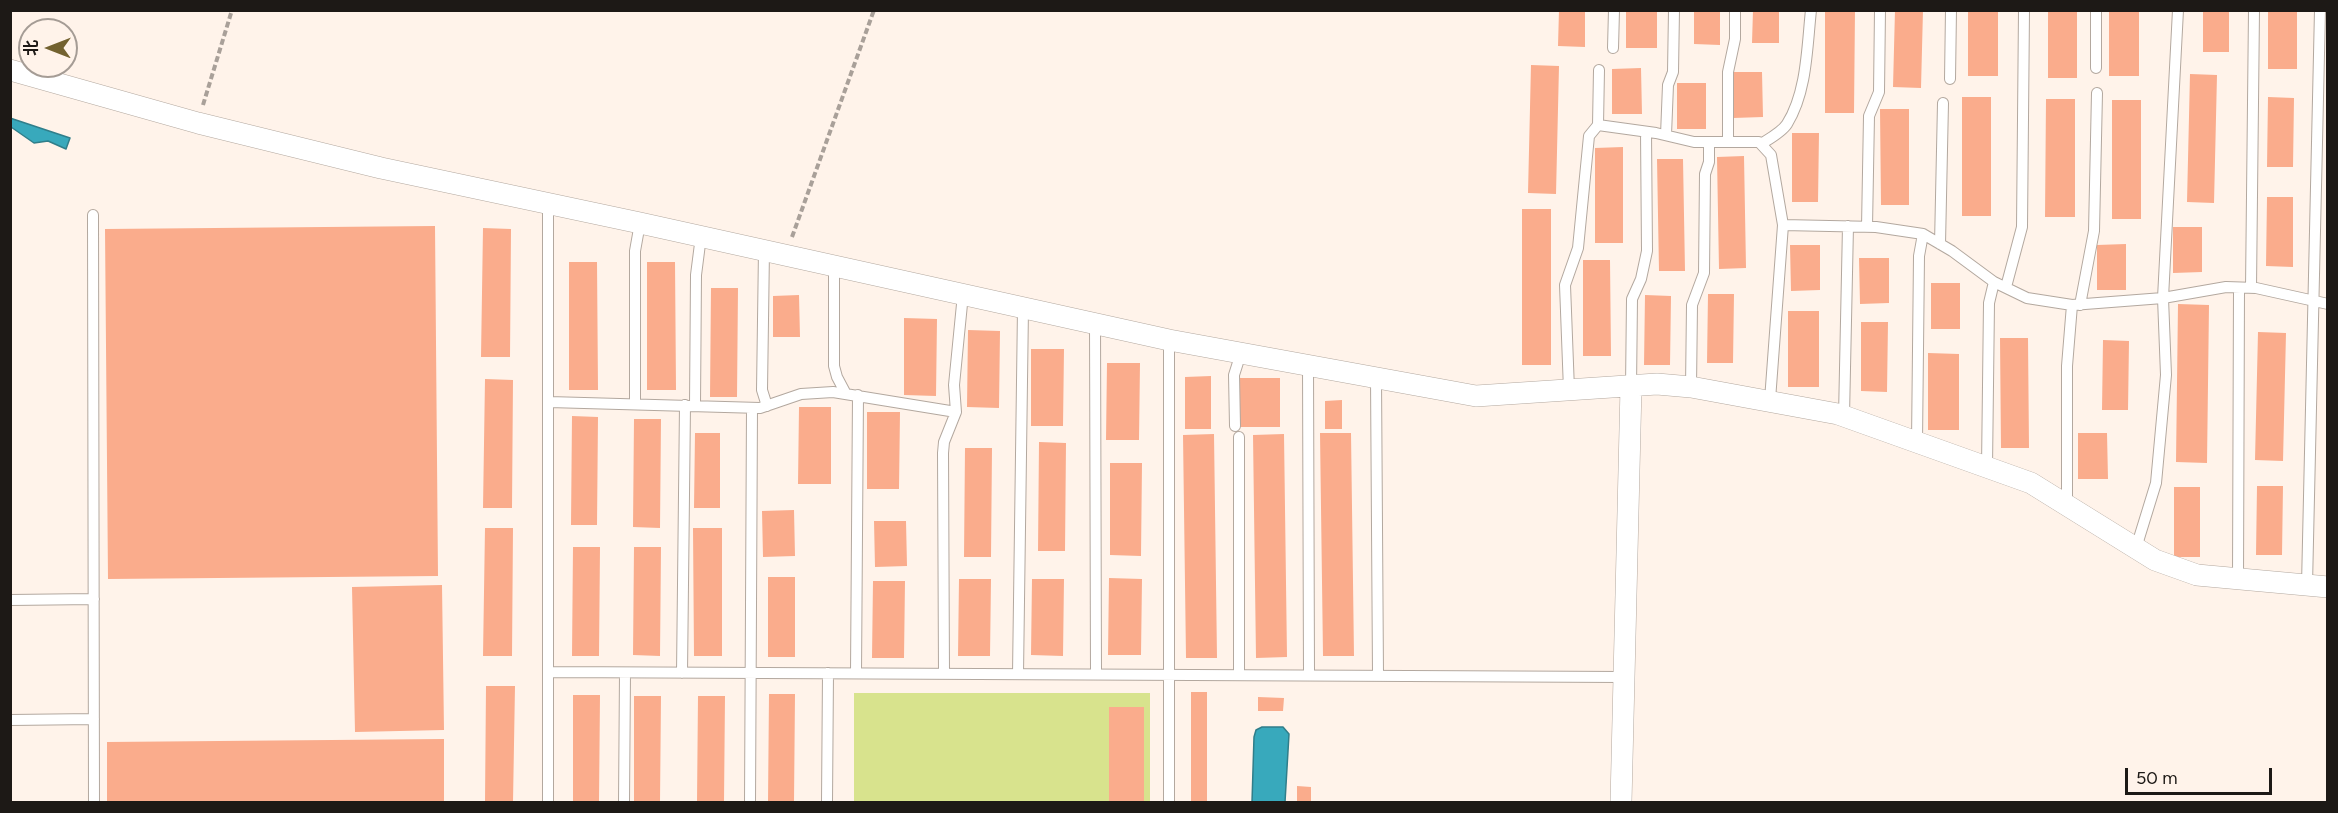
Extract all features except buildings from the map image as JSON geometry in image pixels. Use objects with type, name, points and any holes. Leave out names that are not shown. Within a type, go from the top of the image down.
[{"type":"street","points":[[10,70],[198,123],[381,168],[640,222],[1169,340],[1476,396],[1657,384],[1770,400],[1844,417],[2031,483],[2155,560],[2197,575],[2318,586]]},
{"type":"street","points":[[1621,802],[1631,387]]},
{"type":"lane","points":[[1613,48],[1614,10]]},
{"type":"lane","points":[[1666,135],[1668,86],[1673,72],[1674,10]]},
{"type":"lane","points":[[1728,141],[1728,72],[1735,39],[1735,10]]},
{"type":"lane","points":[[1761,144],[1786,126],[1797,101],[1806,63],[1811,10]]},
{"type":"lane","points":[[1867,227],[1869,116],[1879,92],[1880,10]]},
{"type":"lane","points":[[1950,80],[1951,10]]},
{"type":"lane","points":[[2006,287],[2022,227],[2024,10]]},
{"type":"lane","points":[[2096,10],[2096,68]]},
{"type":"lane","points":[[2136,548],[2156,483],[2166,375],[2163,298],[2178,10]]},
{"type":"lane","points":[[2252,288],[2253,10]]},
{"type":"lane","points":[[2318,586],[2312,301],[2320,10]]},
{"type":"lane","points":[[1569,390],[1565,285],[1578,248],[1589,136],[1598,125],[1599,70]]},
{"type":"lane","points":[[2067,505],[2067,366],[2076,305],[2094,231],[2097,93]]},
{"type":"lane","points":[[1940,244],[1943,103]]},
{"type":"lane","points":[[1598,125],[1666,135],[1694,142],[1759,142],[1771,155],[1783,225],[1770,400]]},
{"type":"lane","points":[[1631,387],[1632,299],[1641,279],[1647,251],[1646,132]]},
{"type":"lane","points":[[1691,387],[1692,304],[1704,273],[1705,174],[1709,162],[1709,142]]},
{"type":"lane","points":[[548,203],[548,802]]},
{"type":"lane","points":[[93,215],[94,802]]},
{"type":"lane","points":[[635,404],[635,251],[640,222]]},
{"type":"lane","points":[[1783,225],[1867,227],[1923,234],[1994,282],[2027,298],[2076,305],[2163,298],[2226,287],[2252,288],[2328,304]]},
{"type":"lane","points":[[1844,417],[1848,226]]},
{"type":"lane","points":[[1917,442],[1919,256],[1923,234]]},
{"type":"lane","points":[[682,673],[690,405],[696,275],[701,236]]},
{"type":"lane","points":[[764,250],[762,390],[767,406]]},
{"type":"lane","points":[[834,265],[834,366],[837,377],[852,394],[856,673]]},
{"type":"lane","points":[[1987,467],[1989,303],[1994,282]]},
{"type":"lane","points":[[2238,579],[2239,288]]},
{"type":"lane","points":[[944,674],[943,453],[944,442],[956,412],[954,385],[963,294]]},
{"type":"lane","points":[[1018,674],[1023,308]]},
{"type":"lane","points":[[1095,323],[1096,674]]},
{"type":"lane","points":[[1169,340],[1169,802]]},
{"type":"lane","points":[[1234,426],[1234,375],[1241,353]]},
{"type":"lane","points":[[1308,365],[1308,675]]},
{"type":"lane","points":[[1376,378],[1378,675]]},
{"type":"lane","points":[[549,402],[752,408],[767,406],[801,394],[833,392],[956,412]]},
{"type":"lane","points":[[750,802],[752,408]]},
{"type":"lane","points":[[1239,437],[1239,675]]},
{"type":"lane","points":[[10,600],[93,599]]},
{"type":"lane","points":[[549,672],[1623,677]]},
{"type":"lane","points":[[624,802],[625,673]]},
{"type":"lane","points":[[827,802],[828,673]]},
{"type":"lane","points":[[10,720],[94,719]]},
{"type":"path","points":[[198,123],[232,10]]},
{"type":"path","points":[[785,254],[874,10]]},
{"type":"green space","points":[[854,693],[1150,693],[1150,802],[854,802]]},
{"type":"water","points":[[10,118],[70,138],[66,149],[48,141],[34,143],[11,127]]},
{"type":"water","points":[[1262,727],[1283,727],[1289,734],[1285,802],[1252,802],[1254,737],[1256,730]]}]
